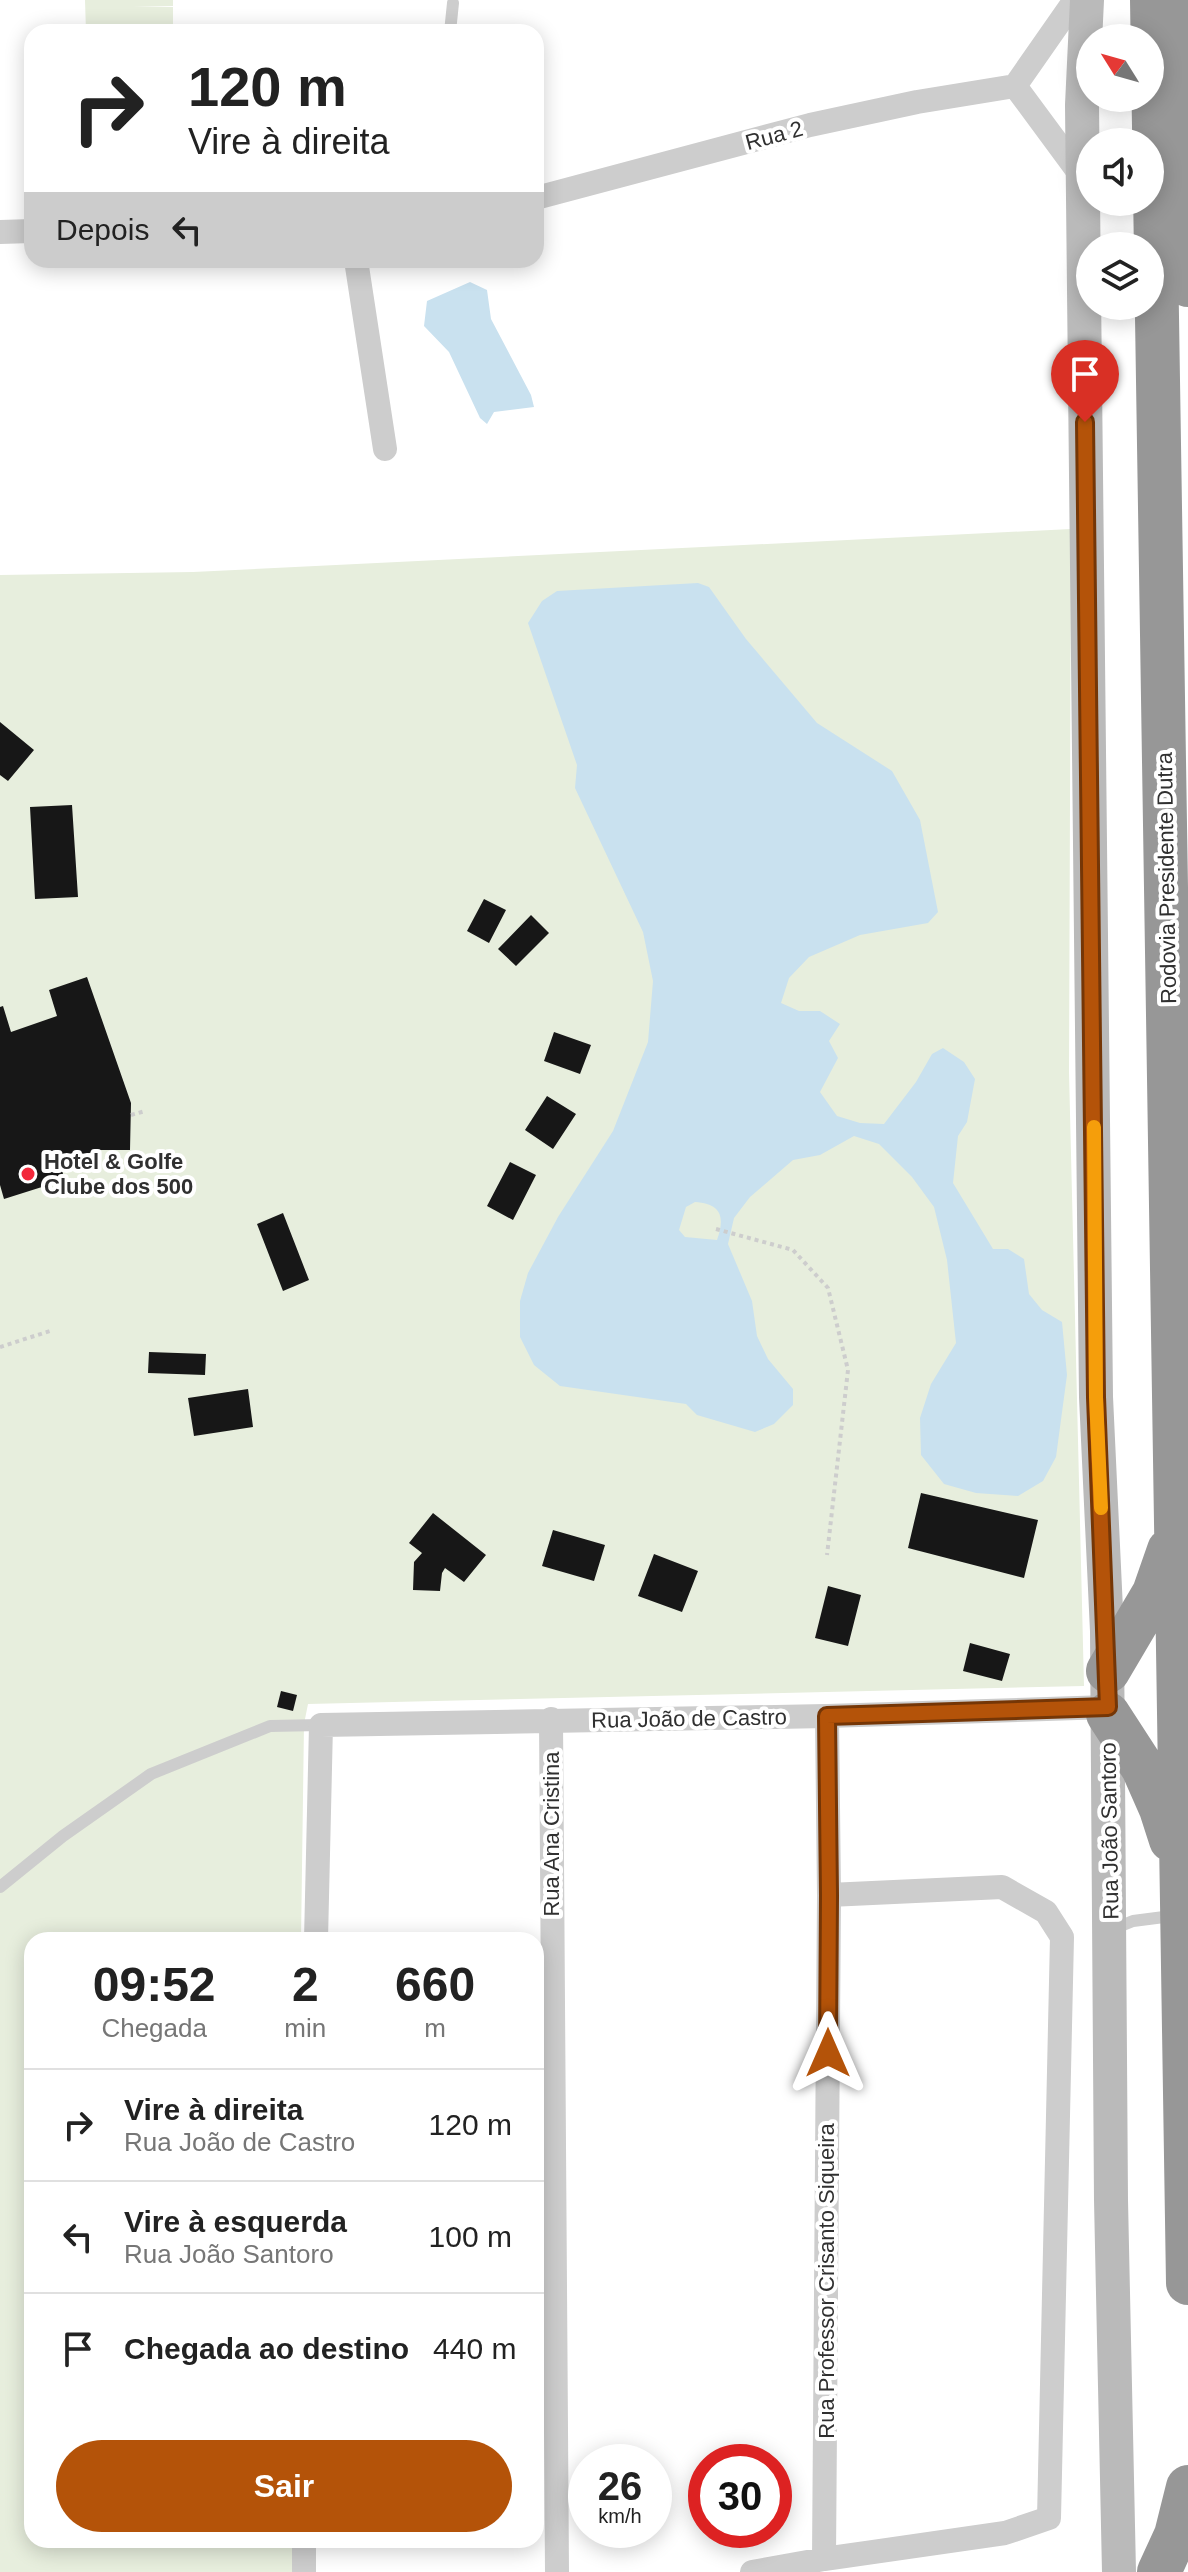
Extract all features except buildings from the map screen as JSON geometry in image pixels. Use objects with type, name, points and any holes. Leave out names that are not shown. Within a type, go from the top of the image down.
[{"type":"highway","name":"Rodovia Presidente Dutra","points":[[1152,0],[1188,2283]]},
{"type":"highway","points":[[1184,0],[1188,285]]},
{"type":"highway","points":[[1176,1529],[1154,1593],[1108,1697],[1161,1809],[1182,1875]]},
{"type":"highway","points":[[1159,2572],[1176,2535],[1188,2487]]},
{"type":"street","points":[[1075,0],[1015,86],[1076,169]]},
{"type":"street","name":"Rua João Santoro","points":[[1082,128],[1087,0]]},
{"type":"street","name":"Rua 2","points":[[544,196],[810,125],[917,102],[1015,86]]},
{"type":"street","name":"Rua João Santoro","points":[[1083,216],[1096,1397],[1108,1697],[1111,2200],[1119,2572]]},
{"type":"street","points":[[0,232],[24,231]]},
{"type":"street","points":[[357,268],[385,449]]},
{"type":"street","name":"Rua João de Castro","points":[[321,1725],[827,1716],[1108,1697]]},
{"type":"street","name":"Rua Professor Crisanto Siqueira","points":[[824,2559],[829,1895],[827,1716]]},
{"type":"street","name":"Rua Ana Cristina","points":[[551,1719],[557,2572]]},
{"type":"street","points":[[316,1932],[321,1725]]},
{"type":"street","points":[[752,2572],[1005,2533],[1049,2518],[1062,1937],[1046,1912],[1002,1887],[829,1895]]},
{"type":"street","points":[[304,2548],[304,2572]]},
{"type":"lane","points":[[451,24],[453,3]]},
{"type":"lane","name":"Rua João de Castro","points":[[0,1887],[63,1836],[151,1774],[270,1726],[321,1725]]},
{"type":"lane","points":[[1110,1930],[1133,1921],[1164,1917]]},
{"type":"path","points":[[131,1115],[145,1111]]},
{"type":"path","points":[[716,1229],[793,1250],[828,1288],[848,1370],[827,1555]]},
{"type":"path","points":[[0,1347],[50,1331]]},
{"type":"green space","points":[[85,0],[173,0],[173,6],[133,7],[173,7],[173,24],[86,24]]},
{"type":"green space","points":[[1071,529],[1069,1072],[1084,1686],[308,1704],[304,1724],[301,1932],[24,1932],[24,2548],[295,2548],[295,2572],[0,2572],[0,575],[193,572]]},
{"type":"water","points":[[470,282],[487,290],[491,319],[531,395],[534,407],[494,412],[487,424],[480,418],[449,352],[424,326],[427,301]]},
{"type":"water","points":[[698,583],[709,587],[746,639],[817,723],[892,771],[920,820],[938,912],[928,923],[860,935],[809,957],[789,978],[781,1003],[799,1011],[820,1011],[840,1024],[829,1041],[838,1058],[820,1092],[837,1116],[860,1123],[884,1124],[916,1082],[932,1054],[943,1048],[964,1062],[975,1079],[967,1122],[958,1136],[953,1183],[993,1249],[1008,1249],[1024,1259],[1029,1294],[1042,1310],[1062,1322],[1067,1375],[1056,1457],[1043,1481],[1018,1496],[976,1493],[944,1484],[921,1455],[920,1418],[931,1384],[956,1343],[947,1260],[934,1207],[912,1177],[879,1144],[854,1136],[820,1155],[793,1160],[750,1197],[734,1218],[728,1244],[752,1301],[757,1336],[768,1359],[793,1389],[793,1405],[774,1424],[755,1432],[697,1415],[686,1404],[560,1386],[534,1365],[520,1337],[520,1301],[528,1273],[558,1217],[613,1131],[648,1042],[653,981],[643,932],[575,788],[577,765],[528,623],[542,601],[557,591]],"holes":[[[695,1202],[716,1209],[721,1218],[717,1240],[685,1237],[679,1230],[686,1207]]]},
{"type":"slow traffic","points":[[1094,1127],[1096,1397],[1101,1508]]},
{"type":"place","name":"Hotel & Golfe Clube dos 500","points":[[28,1174]]},
{"type":"route","points":[[828,2053],[827,1716],[1108,1707],[1096,1397],[1085,422]]}]
